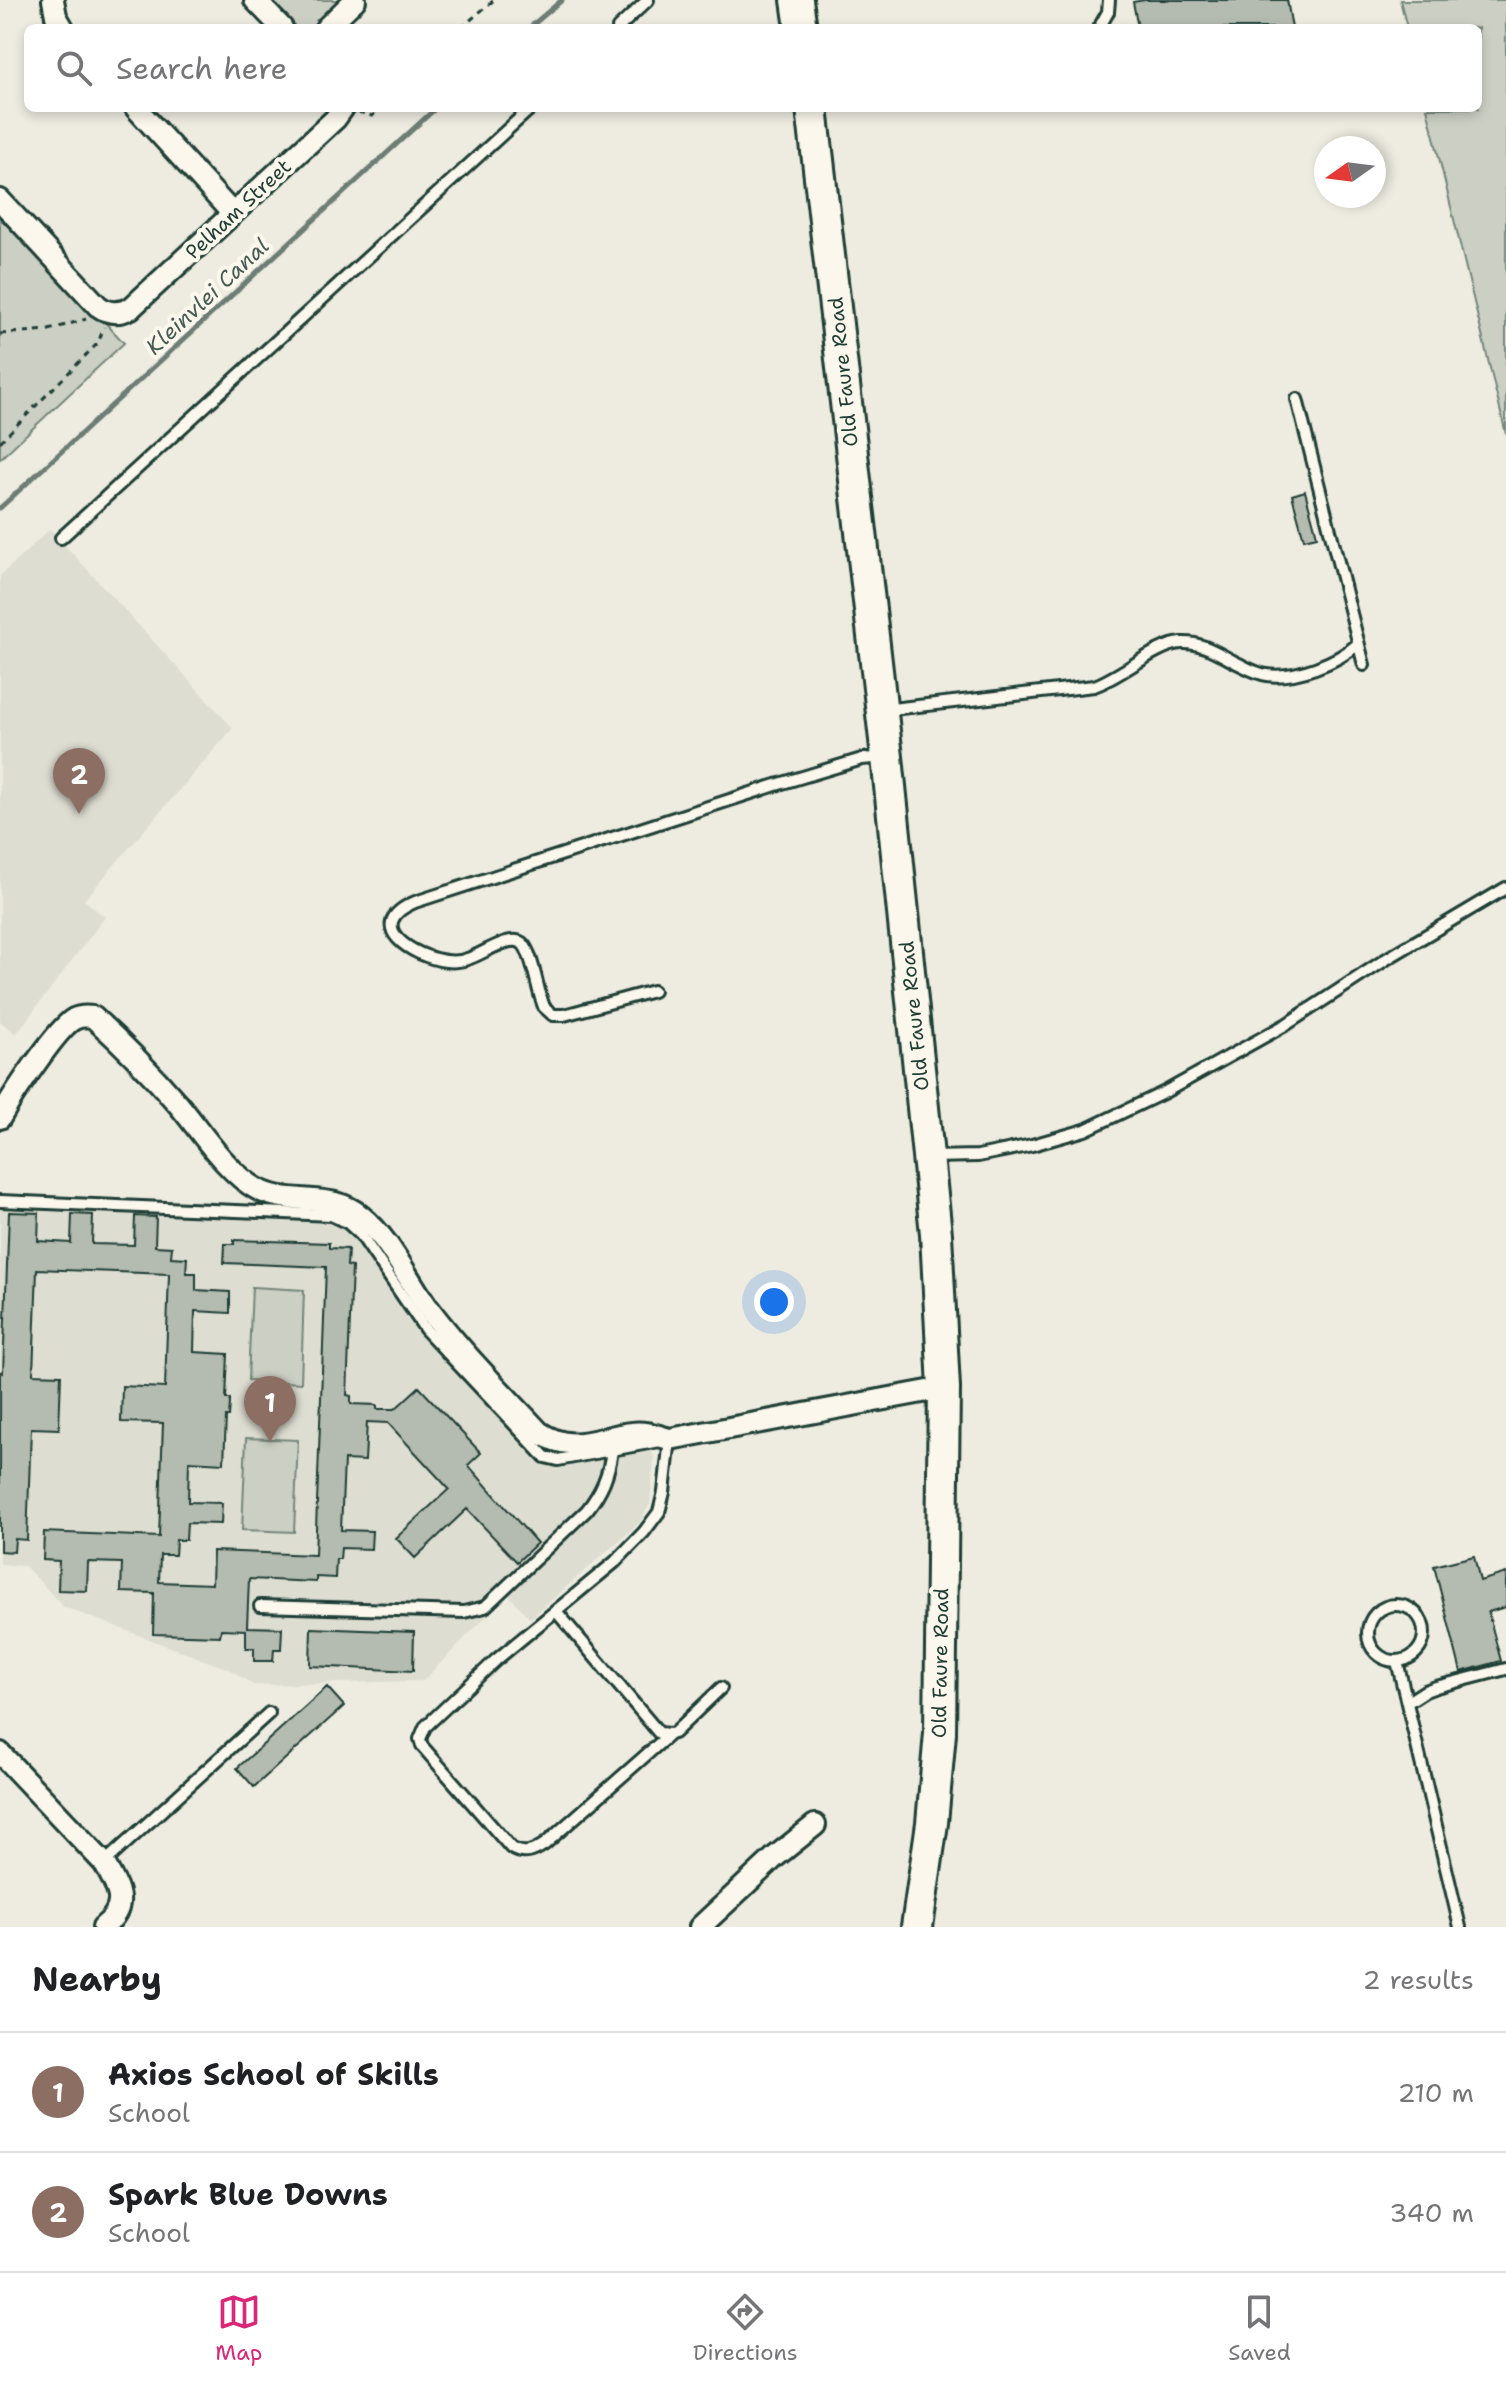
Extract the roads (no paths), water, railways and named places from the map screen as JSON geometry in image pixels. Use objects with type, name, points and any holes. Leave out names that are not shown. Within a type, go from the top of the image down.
[{"type":"main road","points":[[797,0],[800,24]]},
{"type":"main road","name":"Old Faure Road","points":[[812,112],[887,757],[936,1234],[944,1388],[940,1733],[932,1823],[917,1927]]},
{"type":"street","points":[[53,0],[61,24]]},
{"type":"street","points":[[255,0],[278,24]]},
{"type":"street","points":[[330,24],[355,0]]},
{"type":"street","points":[[140,112],[232,213]]},
{"type":"street","name":"Pelham Street","points":[[0,200],[98,306],[116,313],[131,308],[335,119],[347,112]]},
{"type":"street","points":[[0,1118],[60,1032],[76,1018],[93,1017],[176,1102],[235,1172],[258,1190],[273,1195],[341,1203],[364,1217],[449,1334],[539,1432],[563,1444],[636,1432],[670,1439],[944,1388]]},
{"type":"street","points":[[0,1753],[104,1863],[120,1902],[116,1914],[103,1927]]},
{"type":"street","points":[[700,1927],[775,1857],[815,1825]]},
{"type":"lane","points":[[622,24],[648,0]]},
{"type":"lane","points":[[1101,24],[1108,12],[1109,0]]},
{"type":"lane","points":[[61,538],[527,112]]},
{"type":"lane","points":[[1297,399],[1364,665]]},
{"type":"lane","points":[[881,710],[1094,686],[1109,681],[1170,645],[1183,643],[1212,649],[1266,675],[1285,675],[1338,660],[1358,644]]},
{"type":"lane","points":[[653,991],[564,1015],[553,1015],[544,1007],[529,953],[522,942],[503,943],[469,959],[443,961],[414,952],[404,944],[391,926],[392,917],[399,909],[415,902],[776,785],[862,759],[887,757]]},
{"type":"lane","points":[[928,1157],[978,1156],[1085,1130],[1165,1092],[1322,1004],[1388,958],[1506,888]]},
{"type":"lane","points":[[0,1201],[320,1213],[341,1219],[361,1235],[425,1329],[541,1454],[558,1460],[670,1439],[659,1512],[644,1532],[615,1562],[496,1660],[425,1727],[420,1736],[422,1746],[511,1848],[525,1853],[545,1844],[680,1728],[721,1688]]},
{"type":"lane","points":[[260,1606],[464,1612],[485,1607],[587,1510],[607,1478],[612,1450]]},
{"type":"lane","points":[[1395,1605],[1411,1609],[1424,1628],[1418,1651],[1397,1661],[1376,1652],[1369,1638],[1375,1615],[1395,1605]]},
{"type":"lane","points":[[556,1611],[659,1733],[670,1734]]},
{"type":"lane","points":[[1397,1661],[1460,1927]]},
{"type":"lane","points":[[1408,1702],[1436,1687],[1506,1669]]},
{"type":"lane","points":[[104,1863],[269,1713]]},
{"type":"waterway","name":"Kleinvlei Canal","points":[[534,24],[562,0]]},
{"type":"waterway","name":"Kleinvlei Canal","points":[[0,508],[432,112]]},
{"type":"place","name":"Spark Blue Downs","points":[[79,814]]},
{"type":"place","name":"Axios School of Skills","points":[[270,1442]]}]
